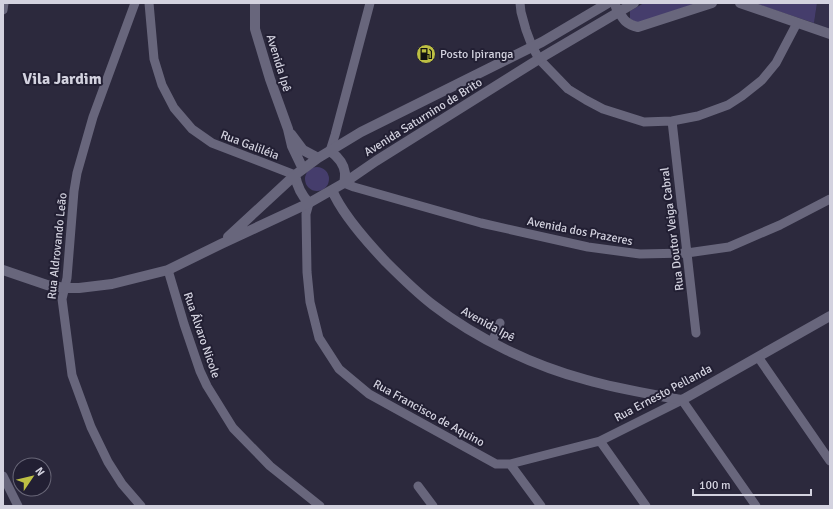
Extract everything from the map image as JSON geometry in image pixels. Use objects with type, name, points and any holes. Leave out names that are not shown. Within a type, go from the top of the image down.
[{"type":"main road","name":"Avenida Ipê","points":[[255,3],[255,29],[270,79],[288,129],[299,172],[296,183],[308,203]]},
{"type":"main road","name":"Avenida Saturnino de Brito","points":[[221,244],[299,172],[318,158],[361,132],[532,46],[608,3]]},
{"type":"main road","points":[[614,3],[625,22],[638,27],[712,3]]},
{"type":"main road","name":"Avenida Saturnino de Brito","points":[[3,270],[47,285],[65,288],[112,284],[168,270],[332,190],[539,59],[634,3]]},
{"type":"main road","points":[[740,3],[830,34]]},
{"type":"main road","name":"Avenida Ipê","points":[[288,129],[303,150],[318,158]]},
{"type":"main road","points":[[330,151],[342,164],[345,172],[344,183]]},
{"type":"main road","name":"Avenida Ipê","points":[[332,190],[337,200],[378,254],[416,291],[433,305],[477,334],[531,361],[587,380],[682,400]]},
{"type":"main road","name":"Rua Ernesto Pellanda","points":[[682,400],[830,316]]},
{"type":"street","points":[[3,10],[4,3]]},
{"type":"street","name":"Rua Aldrovando Leão","points":[[135,3],[93,117],[77,173],[67,278],[62,299],[72,375],[91,427],[108,462],[122,484],[141,506]]},
{"type":"street","name":"Rua Galiléia","points":[[149,3],[154,59],[162,85],[174,108],[192,129],[212,143],[299,172]]},
{"type":"street","points":[[330,151],[370,3]]},
{"type":"street","points":[[520,3],[526,30],[539,59],[568,89],[603,108],[644,122],[672,121],[698,116],[728,105],[742,96],[762,80],[776,63],[797,23]]},
{"type":"street","name":"Rua Doutor Veiga Cabral","points":[[672,121],[696,334]]},
{"type":"street","name":"Avenida dos Prazeres","points":[[344,183],[481,222],[588,247],[640,254],[687,253],[729,247],[780,225],[830,199]]},
{"type":"street","name":"Rua Francisco de Aquino","points":[[308,203],[306,214],[307,272],[310,302],[319,338],[339,369],[369,394],[496,464]]},
{"type":"street","name":"Rua Álvaro Nicole","points":[[168,270],[200,371],[207,386],[232,428],[270,466],[320,506]]},
{"type":"street","points":[[492,342],[500,323]]},
{"type":"street","points":[[758,357],[830,461]]},
{"type":"street","points":[[682,400],[756,506]]},
{"type":"street","name":"Rua Ernesto Pellanda","points":[[496,464],[510,464],[600,440],[682,400]]},
{"type":"street","points":[[600,440],[646,506]]},
{"type":"street","points":[[510,464],[542,506]]},
{"type":"street","points":[[3,476],[18,506]]},
{"type":"street","points":[[418,486],[433,506]]},
{"type":"shaded area","points":[[644,3],[697,3],[638,23],[630,19],[630,11]]},
{"type":"shaded area","points":[[754,3],[817,3],[814,23]]},
{"type":"shaded area","points":[[817,3],[830,3],[830,29],[814,23]]},
{"type":"shaded area","points":[[317,167],[326,170],[329,179],[326,188],[317,191],[308,188],[305,179],[308,170]]},
{"type":"place","name":"Posto Ipiranga","points":[[426,54]]},
{"type":"district","name":"Vila Jardim","points":[[62,78]]}]
